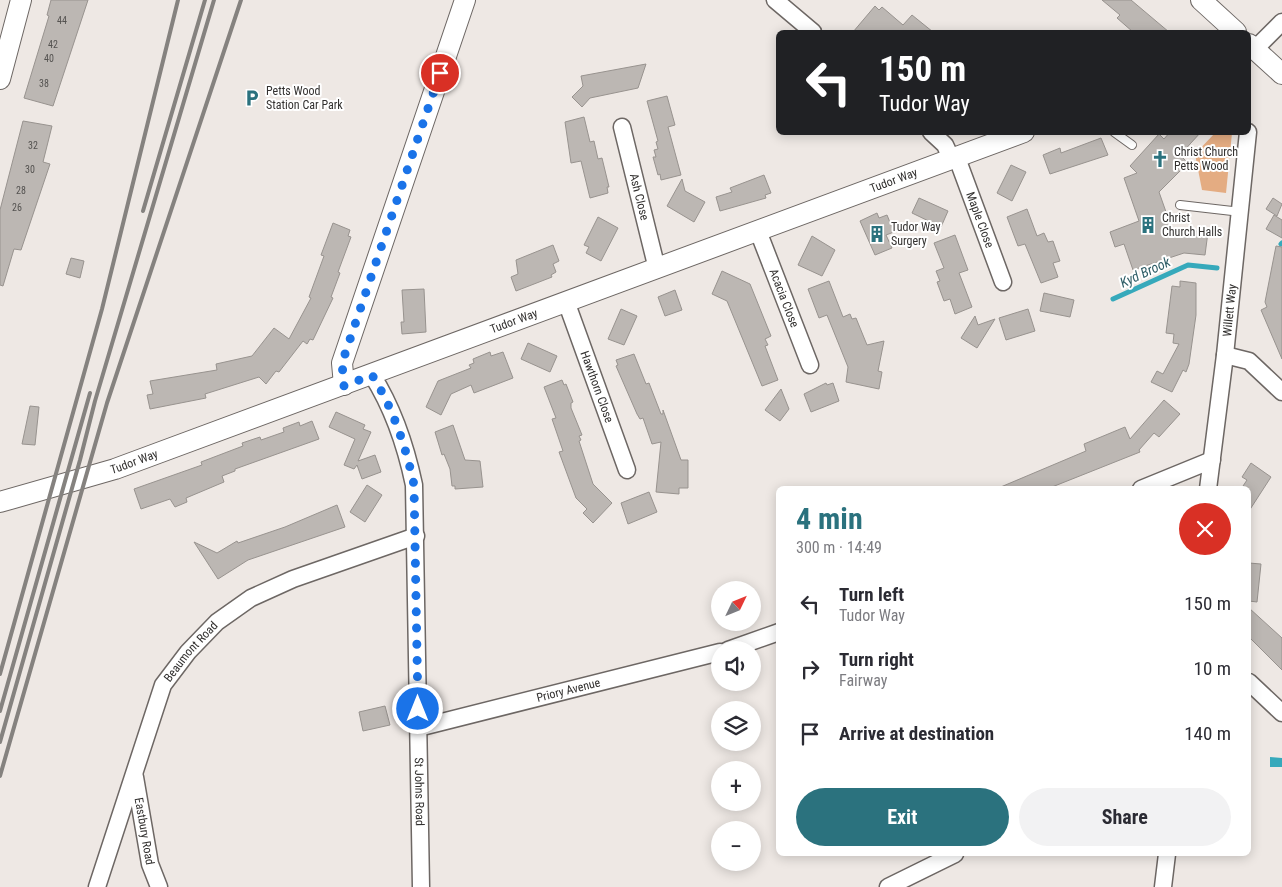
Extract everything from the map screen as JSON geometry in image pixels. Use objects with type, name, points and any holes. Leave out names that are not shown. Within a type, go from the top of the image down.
[{"type":"street","points":[[0,79],[21,0]]},
{"type":"street","points":[[344,386],[342,363],[465,0]]},
{"type":"street","points":[[775,0],[811,30]]},
{"type":"street","points":[[1201,0],[1234,30]]},
{"type":"street","points":[[1282,22],[1252,47],[1282,74]]},
{"type":"street","name":"Ash Close","points":[[622,127],[656,268]]},
{"type":"street","name":"Maple Close","points":[[934,135],[945,145],[954,158],[1003,282]]},
{"type":"street","name":"Tudor Way","points":[[0,502],[115,469],[567,304],[656,268],[1016,135]]},
{"type":"street","name":"Willett Way","points":[[1208,486],[1225,355],[1248,135]]},
{"type":"street","name":"Acacia Close","points":[[758,231],[810,365]]},
{"type":"street","name":"Hawthorn Close","points":[[567,304],[627,470]]},
{"type":"street","points":[[1225,355],[1249,361],[1282,392]]},
{"type":"street","name":"St Johns Road","points":[[372,375],[385,394],[409,460],[414,485],[421,887]]},
{"type":"street","points":[[1148,486],[1212,460]]},
{"type":"street","name":"Beaumont Road","points":[[97,887],[163,685],[188,652],[217,622],[251,598],[293,578],[416,536]]},
{"type":"street","points":[[753,641],[776,633]]},
{"type":"street","name":"Priory Avenue","points":[[418,728],[711,654]]},
{"type":"street","points":[[1251,684],[1282,712]]},
{"type":"street","name":"Eastbury Road","points":[[135,775],[150,864],[159,887]]},
{"type":"street","points":[[888,887],[951,856]]},
{"type":"street","points":[[1163,887],[1166,856]]},
{"type":"lane","points":[[1118,135],[1132,145]]},
{"type":"lane","points":[[1180,205],[1241,212]]},
{"type":"shaded area","points":[[1213,135],[1232,135],[1226,193],[1202,190],[1195,154]]},
{"type":"water","points":[[1270,757],[1282,758],[1282,767],[1270,767]]},
{"type":"building","points":[[51,0],[88,0],[53,106],[24,98],[49,16],[47,15]]},
{"type":"building","points":[[1102,0],[1131,0],[1167,30],[1131,30],[1117,18],[1120,15]]},
{"type":"building","points":[[875,6],[879,10],[882,7],[903,25],[912,15],[931,30],[855,30]]},
{"type":"building","points":[[646,64],[638,88],[590,98],[582,107],[572,97],[583,86],[581,76]]},
{"type":"building","points":[[667,96],[675,125],[668,127],[681,175],[661,180],[653,157],[656,157],[654,150],[658,149],[656,142],[658,141],[647,101]]},
{"type":"building","points":[[584,117],[590,142],[594,141],[598,159],[602,158],[609,187],[607,187],[608,193],[590,198],[581,161],[571,163],[565,122]]},
{"type":"building","points":[[23,121],[52,126],[43,162],[50,164],[21,250],[14,249],[3,286],[0,285],[0,210]]},
{"type":"building","points":[[1158,135],[1164,139],[1167,135],[1198,135],[1180,155],[1188,163],[1159,192],[1172,229],[1208,232],[1205,255],[1184,253],[1133,270],[1124,244],[1115,247],[1110,232],[1139,221],[1124,178],[1137,173],[1130,166]]},
{"type":"building","points":[[1101,138],[1108,155],[1050,174],[1043,155],[1060,148],[1061,153]]},
{"type":"building","points":[[1011,165],[1026,172],[1012,201],[997,193]]},
{"type":"building","points":[[764,175],[771,193],[765,195],[766,198],[720,211],[716,197],[732,192],[730,188]]},
{"type":"building","points":[[682,179],[685,191],[705,202],[694,222],[667,206]]},
{"type":"building","points":[[919,198],[948,211],[941,227],[912,213]]},
{"type":"building","points":[[1273,198],[1282,204],[1277,216],[1266,209]]},
{"type":"building","points":[[1027,209],[1037,236],[1044,233],[1048,242],[1053,241],[1060,261],[1053,263],[1058,277],[1041,283],[1025,244],[1018,246],[1007,217]]},
{"type":"building","name":"Tudor Way Surgery","points":[[877,213],[879,218],[887,215],[894,232],[886,235],[892,248],[875,255],[860,221]]},
{"type":"building","points":[[1274,215],[1282,220],[1282,238],[1266,229]]},
{"type":"building","points":[[598,217],[618,228],[601,261],[586,253],[589,247],[584,245]]},
{"type":"building","points":[[333,223],[350,230],[348,236],[351,237],[338,272],[340,273],[331,297],[333,298],[313,340],[310,339],[307,344],[303,341],[279,372],[276,371],[266,384],[259,377],[205,394],[206,398],[150,409],[147,395],[153,394],[150,381],[217,370],[216,364],[252,356],[274,328],[289,339],[311,298],[309,297],[324,256],[321,255]]},
{"type":"building","points":[[955,235],[968,270],[959,273],[972,307],[955,314],[950,299],[944,301],[937,282],[940,281],[936,271],[944,268],[934,243]]},
{"type":"building","points":[[812,236],[835,250],[822,276],[798,265]]},
{"type":"building","points":[[553,245],[559,261],[553,264],[556,272],[551,275],[552,277],[516,291],[511,277],[518,274],[516,260]]},
{"type":"building","points":[[1276,246],[1282,247],[1282,359],[1261,310],[1267,307],[1265,302]]},
{"type":"building","points":[[71,258],[84,261],[80,278],[66,274]]},
{"type":"building","points":[[722,271],[750,284],[771,336],[765,339],[768,345],[765,346],[778,380],[762,386],[727,301],[712,294]]},
{"type":"building","points":[[829,281],[843,317],[850,314],[852,319],[856,318],[867,345],[884,341],[878,371],[882,372],[879,389],[846,382],[848,367],[827,315],[819,318],[808,289]]},
{"type":"building","points":[[1180,281],[1196,283],[1196,315],[1189,364],[1186,372],[1183,370],[1172,392],[1151,382],[1157,371],[1163,374],[1179,344],[1173,343],[1174,334],[1166,333],[1172,286],[1180,287]]},
{"type":"building","points":[[424,289],[426,332],[402,334],[401,322],[404,322],[402,290]]},
{"type":"building","points":[[675,290],[682,310],[665,316],[658,297]]},
{"type":"building","points":[[1044,293],[1074,300],[1070,317],[1040,311]]},
{"type":"building","points":[[621,309],[637,316],[624,345],[608,339]]},
{"type":"building","points":[[1028,309],[1035,331],[1006,340],[999,318]]},
{"type":"building","points":[[975,316],[978,325],[995,319],[977,348],[961,338]]},
{"type":"building","points":[[528,343],[557,356],[550,372],[521,359]]},
{"type":"building","points":[[490,352],[491,356],[503,352],[513,378],[474,393],[471,385],[451,394],[441,415],[426,407],[438,381],[471,368],[469,365],[474,363],[473,359]]},
{"type":"building","points":[[634,354],[646,384],[649,383],[661,414],[663,414],[663,410],[681,460],[688,460],[688,488],[679,488],[679,494],[656,492],[661,442],[652,444],[643,418],[640,419],[637,414],[616,366],[618,365],[616,360]]},
{"type":"building","points":[[562,380],[564,385],[566,384],[573,402],[571,403],[571,408],[582,435],[579,436],[581,440],[579,441],[593,484],[612,503],[593,523],[583,513],[587,509],[576,498],[559,452],[563,451],[552,419],[556,418],[544,387]]},
{"type":"building","points":[[826,383],[827,385],[833,383],[839,401],[811,412],[804,394]]},
{"type":"building","points":[[781,389],[789,409],[780,421],[765,410]]},
{"type":"building","points":[[1164,400],[1180,414],[1159,437],[1154,433],[1139,450],[1140,452],[1055,486],[1003,486],[1086,451],[1084,444],[1125,427],[1130,439]]},
{"type":"building","points":[[30,406],[39,407],[35,445],[22,444]]},
{"type":"building","points":[[336,412],[365,425],[363,429],[371,432],[358,461],[375,455],[381,472],[362,479],[357,465],[354,469],[344,465],[355,439],[329,427]]},
{"type":"building","points":[[312,421],[319,439],[235,469],[235,471],[222,476],[224,482],[186,498],[187,502],[175,507],[170,499],[141,509],[134,489],[202,465],[201,462],[243,446],[242,443],[260,437],[261,440],[284,432],[283,428],[299,422],[300,426]]},
{"type":"building","points":[[453,425],[465,460],[480,461],[483,487],[455,489],[455,486],[452,486],[450,469],[444,454],[442,455],[435,432]]},
{"type":"building","points":[[1251,463],[1271,477],[1251,508],[1251,486],[1243,486],[1247,480],[1242,477]]},
{"type":"building","points":[[367,485],[382,495],[365,522],[350,512]]},
{"type":"building","points":[[649,492],[657,512],[628,524],[621,503]]},
{"type":"building","points":[[337,505],[345,527],[248,560],[218,579],[194,542],[217,553],[237,541],[238,543],[285,527]]},
{"type":"building","points":[[1251,563],[1261,564],[1257,602],[1251,601]]},
{"type":"building","points":[[1251,610],[1282,638],[1282,670],[1251,639]]},
{"type":"building","points":[[385,706],[390,725],[363,731],[359,712]]},
{"type":"waterway","name":"Kyd Brook","points":[[1113,299],[1188,265],[1217,268]]},
{"type":"railway","points":[[0,674],[102,309],[178,0]]},
{"type":"railway","points":[[143,211],[205,0]]},
{"type":"railway","points":[[0,742],[95,401],[214,0]]},
{"type":"railway","points":[[0,776],[107,403],[241,0]]},
{"type":"railway","points":[[0,711],[90,393]]},
{"type":"place","name":"Petts Wood Station Car Park","points":[[252,98]]},
{"type":"place","name":"Christ Church Petts Wood","points":[[1160,159]]},
{"type":"place","name":"Christ Church Halls","points":[[1148,225]]},
{"type":"place","name":"Tudor Way Surgery","points":[[877,234]]},
{"type":"route","points":[[418,709],[416,536],[414,485],[409,460],[385,394],[372,375],[344,386],[342,363],[440,73]]}]
